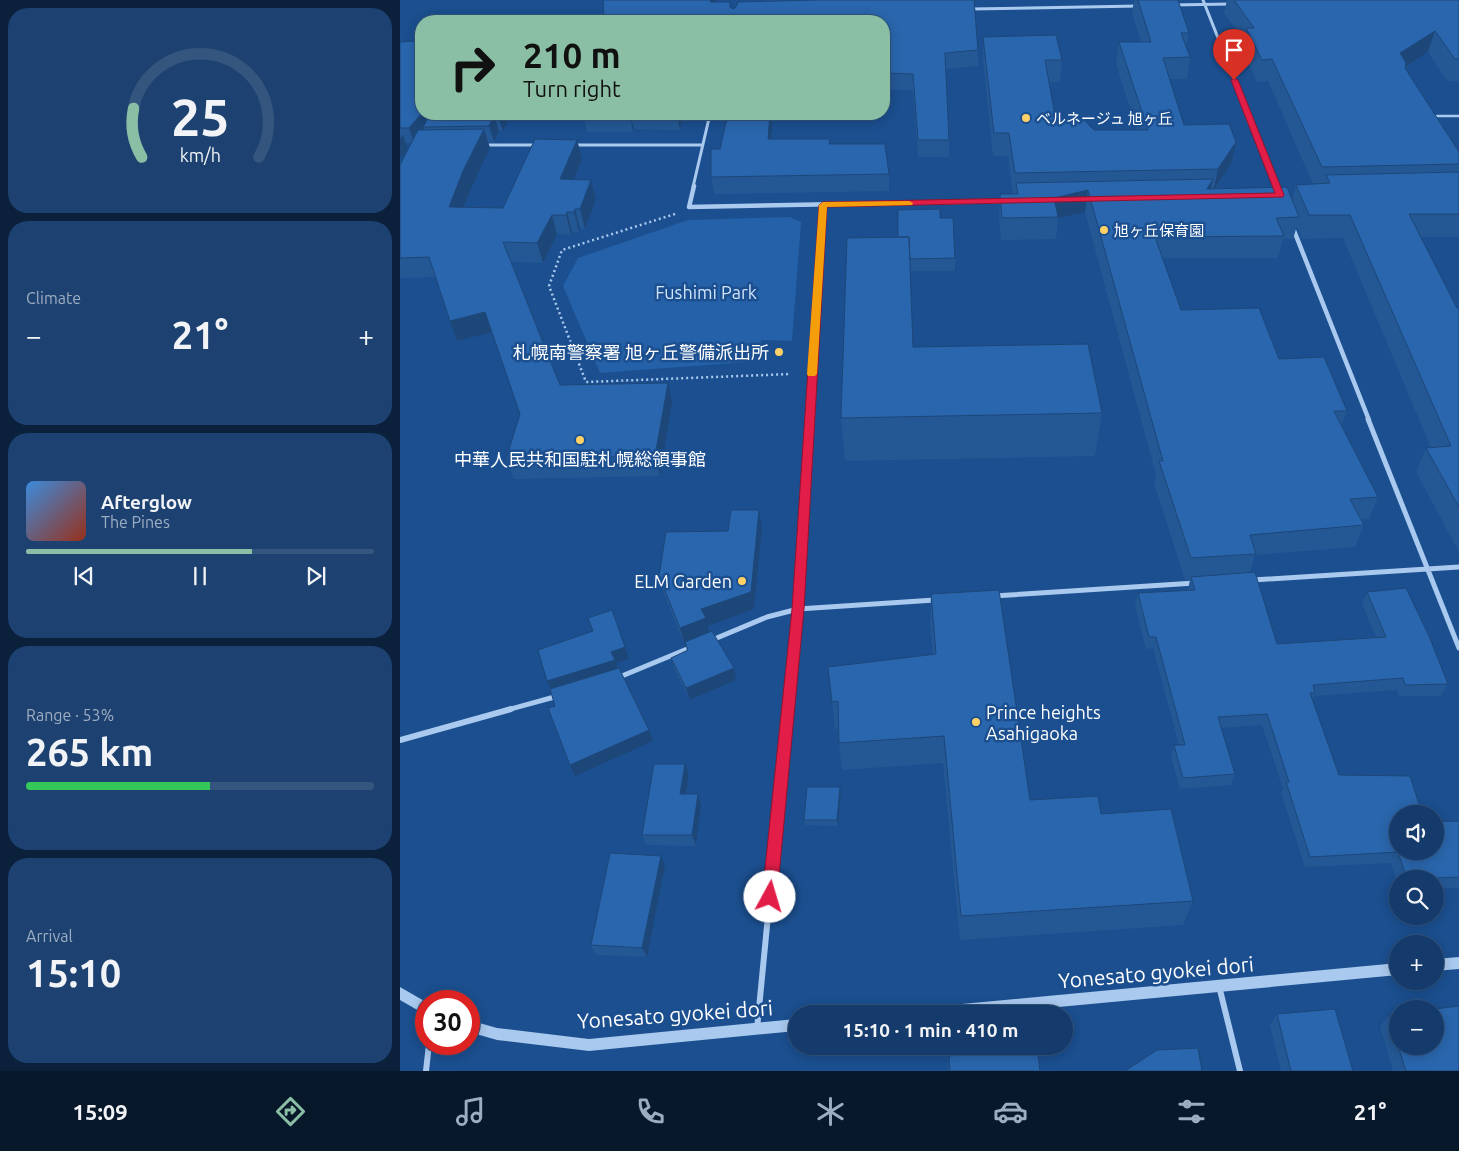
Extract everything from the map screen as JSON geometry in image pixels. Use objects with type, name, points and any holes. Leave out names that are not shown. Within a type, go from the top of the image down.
[{"type":"street","points":[[1204,2],[1282,202]]},
{"type":"street","points":[[1171,5],[1204,2],[1234,4]]},
{"type":"street","points":[[964,9],[1141,6]]},
{"type":"street","points":[[708,120],[689,208],[1012,201]]},
{"type":"street","points":[[477,145],[544,145]]},
{"type":"street","points":[[564,145],[702,145]]},
{"type":"street","points":[[1271,195],[1287,195]]},
{"type":"street","points":[[757,1029],[798,609],[823,205]]},
{"type":"street","points":[[1290,220],[1459,648]]},
{"type":"street","points":[[1243,580],[1459,567]]},
{"type":"street","points":[[983,597],[1203,583]]},
{"type":"street","points":[[610,681],[766,617],[798,609],[943,599]]},
{"type":"street","points":[[400,740],[562,694]]},
{"type":"street","points":[[1444,964],[1459,963]]},
{"type":"street","name":"Yonesato gyokei dori","points":[[1015,1005],[1389,970]]},
{"type":"street","points":[[1219,986],[1240,1071]]},
{"type":"street","points":[[400,993],[415,1002]]},
{"type":"street","name":"Yonesato gyokei dori","points":[[480,1029],[496,1034],[589,1045],[788,1026]]},
{"type":"street","points":[[426,1071],[428,1055]]},
{"type":"lane","points":[[1437,116],[1459,116]]},
{"type":"path","points":[[674,208],[680,213],[562,250],[549,286],[586,382],[791,374]]},
{"type":"green space","name":"Fushimi Park","points":[[790,217],[801,222],[792,341],[761,340],[760,361],[600,373],[563,286],[578,258],[688,220]]},
{"type":"building","points":[[603,0],[711,0],[710,2],[730,2],[730,7],[733,9],[738,2],[974,0],[978,50],[945,53],[949,140],[918,140],[913,74],[890,73],[890,15],[604,15]]},
{"type":"building","points":[[1138,0],[1178,0],[1189,33],[1181,33],[1190,57],[1163,58],[1184,125],[1229,124],[1236,142],[1218,169],[1015,173],[1009,133],[994,133],[983,37],[1056,35],[1062,60],[1045,60],[1056,121],[1083,119],[1094,130],[1148,130],[1119,42],[1151,42]]},
{"type":"building","points":[[1234,0],[1459,0],[1459,59],[1455,59],[1435,31],[1400,53],[1406,63],[1405,68],[1459,152],[1459,164],[1322,167],[1272,59],[1262,60],[1246,28],[1254,28]]},
{"type":"building","points":[[415,41],[414,93],[416,120],[409,128],[400,128],[400,42]]},
{"type":"building","points":[[427,120],[492,120],[489,126],[423,127]]},
{"type":"building","points":[[727,120],[770,120],[768,139],[830,139],[829,144],[885,144],[889,174],[711,177],[711,149],[720,149]]},
{"type":"building","points":[[484,129],[463,171],[449,207],[503,208],[535,139],[577,140],[560,179],[591,180],[580,209],[575,209],[574,212],[567,212],[566,215],[552,215],[537,243],[503,242],[560,385],[668,383],[655,456],[506,459],[520,414],[485,312],[450,321],[429,257],[400,258],[400,165],[418,130]]},
{"type":"building","points":[[1459,172],[1459,214],[1409,214],[1457,308],[1459,308],[1459,507],[1426,448],[1451,446],[1350,215],[1309,215],[1296,185],[1330,183],[1326,175]]},
{"type":"building","points":[[1213,179],[1207,189],[1287,187],[1299,217],[1276,218],[1284,236],[1155,237],[1181,310],[1259,308],[1279,359],[1324,357],[1347,411],[1334,411],[1378,497],[1350,499],[1364,525],[1250,535],[1256,554],[1191,558],[1159,461],[1163,461],[1088,190],[1054,198],[1058,217],[1002,218],[1000,194],[1018,194],[1016,183]]},
{"type":"building","points":[[940,209],[940,218],[953,218],[955,258],[910,259],[909,237],[898,237],[898,210]]},
{"type":"building","points":[[909,237],[913,347],[1088,344],[1102,413],[841,418],[847,238]]},
{"type":"building","points":[[731,510],[759,510],[751,592],[701,609],[706,618],[680,628],[659,576],[666,532],[728,531]]},
{"type":"building","points":[[1255,572],[1277,644],[1386,637],[1367,592],[1406,588],[1429,636],[1448,684],[1405,685],[1403,678],[1313,685],[1315,693],[1310,693],[1339,775],[1410,776],[1419,805],[1389,805],[1389,853],[1310,857],[1267,714],[1218,717],[1235,774],[1183,778],[1174,745],[1185,745],[1156,637],[1149,637],[1138,593],[1195,590],[1191,577]]},
{"type":"building","name":"Prince heights Asahigaoka","points":[[999,590],[1030,800],[1098,796],[1101,814],[1171,809],[1193,901],[961,916],[944,736],[839,743],[838,701],[832,702],[828,667],[936,654],[931,594]]},
{"type":"building","points":[[612,610],[625,647],[611,652],[615,660],[547,681],[538,650],[593,631],[588,618]]},
{"type":"building","points":[[712,631],[734,668],[686,688],[671,658],[688,650],[685,642]]},
{"type":"building","points":[[619,668],[649,730],[570,765],[548,708],[555,706],[550,689]]},
{"type":"building","points":[[654,764],[685,764],[680,794],[698,794],[692,835],[642,835]]},
{"type":"building","points":[[807,787],[840,787],[837,820],[804,820]]},
{"type":"building","points":[[1459,821],[1459,877],[1444,878],[1444,870],[1404,870],[1401,860],[1444,860],[1444,822]]},
{"type":"building","points":[[610,853],[661,856],[642,948],[591,945]]},
{"type":"building","points":[[1459,1006],[1459,1071],[1406,1071],[1401,1055],[1444,1055],[1444,1008]]},
{"type":"building","points":[[1335,1009],[1353,1071],[1291,1071],[1277,1014]]},
{"type":"building","points":[[1198,1048],[1202,1071],[1125,1071],[1157,1050]]},
{"type":"building","points":[[1038,1055],[1040,1071],[950,1071],[949,1056]]},
{"type":"slow traffic","points":[[812,374],[823,205],[909,203]]},
{"type":"place","name":"ベルネージュ 旭ヶ丘","points":[[1026,118]]},
{"type":"place","name":"旭ヶ丘保育園","points":[[1104,230]]},
{"type":"place","name":"札幌南警察署 旭ヶ丘警備派出所","points":[[779,352]]},
{"type":"place","name":"中華人民共和国駐札幌総領事館","points":[[580,440]]},
{"type":"place","name":"ELM Garden","points":[[742,581]]},
{"type":"place","name":"Prince heights Asahigaoka","points":[[976,722]]},
{"type":"route","points":[[770,897],[798,609],[823,205],[1280,195],[1234,80]]}]
